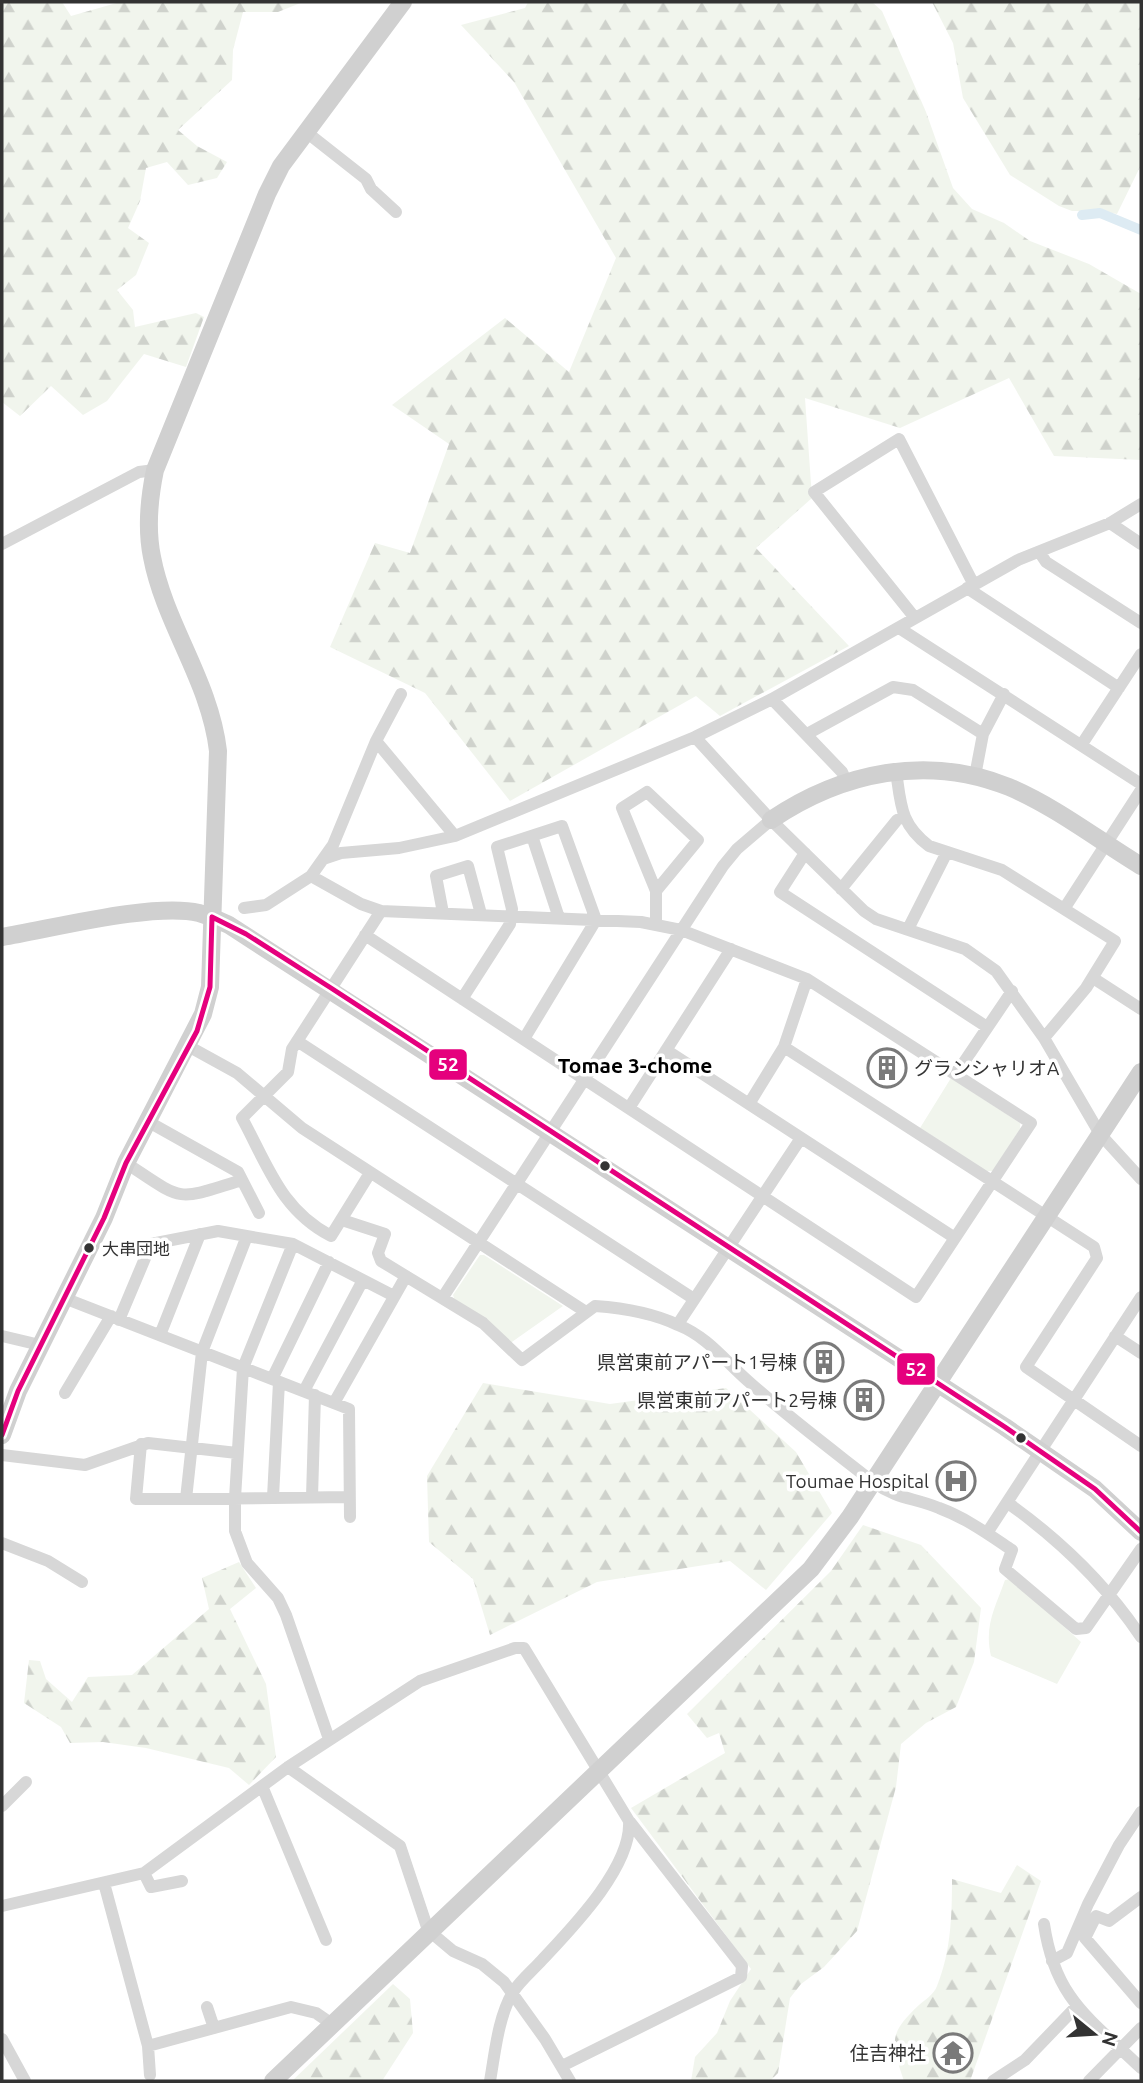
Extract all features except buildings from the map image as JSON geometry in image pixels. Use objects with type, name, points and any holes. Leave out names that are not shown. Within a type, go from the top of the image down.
[{"type":"street","points":[[2,1435],[40,1345],[104,1218],[126,1163],[203,1014],[210,987],[218,774],[216,733],[204,690],[165,597],[151,555],[149,507],[155,470],[267,194],[305,131],[403,2]]},
{"type":"street","points":[[305,131],[366,179],[371,189],[396,212]]},
{"type":"street","points":[[915,618],[814,492],[899,439],[971,587],[1119,688]]},
{"type":"street","points":[[2,544],[139,472],[155,470]]},
{"type":"street","points":[[323,859],[341,853],[399,848],[455,836],[695,737],[772,699],[1018,561],[1110,523],[1141,504]]},
{"type":"street","points":[[1110,523],[1141,544]]},
{"type":"street","points":[[1040,553],[1046,562],[1141,623]]},
{"type":"street","points":[[899,628],[1141,784]]},
{"type":"street","points":[[1082,744],[1141,654]]},
{"type":"street","points":[[807,734],[892,687],[912,691],[983,734]]},
{"type":"street","points":[[244,908],[267,905],[311,876],[333,845],[376,741],[401,694]]},
{"type":"street","points":[[975,776],[983,734],[1004,694]]},
{"type":"street","points":[[772,699],[842,772],[846,781]]},
{"type":"street","points":[[695,737],[771,820],[841,889],[876,919],[965,949],[996,971],[1044,1038],[1100,1134],[1141,1179]]},
{"type":"street","points":[[376,741],[455,836]]},
{"type":"street","points":[[443,1297],[723,866],[771,820],[798,802],[846,781],[896,771],[926,770],[975,776],[1034,799],[1141,866]]},
{"type":"street","points":[[896,771],[903,817],[920,839],[947,852],[1002,870],[1115,942],[1093,978],[1044,1038]]},
{"type":"street","points":[[1064,909],[1141,790]]},
{"type":"street","points":[[656,891],[698,841],[647,792],[622,808],[656,891],[656,923]]},
{"type":"street","points":[[841,889],[897,820],[903,817]]},
{"type":"street","points":[[462,999],[510,924],[512,916],[497,847],[562,826],[596,919]]},
{"type":"street","points":[[532,836],[559,918]]},
{"type":"street","points":[[908,929],[947,852]]},
{"type":"street","points":[[805,853],[780,892],[986,1027]]},
{"type":"street","points":[[443,913],[436,876],[468,866],[481,914]]},
{"type":"street","points":[[311,876],[360,904],[381,911],[596,919],[656,923],[681,930],[807,979],[1031,1123],[916,1297],[365,935]]},
{"type":"street","points":[[2,937],[139,913],[174,911],[212,917],[246,934],[1041,1451],[1095,1489],[1141,1532]]},
{"type":"street","points":[[370,1173],[331,1236],[309,1225],[293,1211],[242,1118],[288,1072],[292,1049],[381,911]]},
{"type":"street","points":[[524,1039],[596,919]]},
{"type":"street","points":[[629,1108],[731,949]]},
{"type":"street","points":[[1093,978],[1141,1009]]},
{"type":"street","points":[[749,1104],[784,1047],[807,979]]},
{"type":"street","points":[[956,1074],[1012,990]]},
{"type":"street","points":[[297,1041],[694,1299]]},
{"type":"street","points":[[188,1046],[237,1073],[302,1128],[586,1312]]},
{"type":"street","points":[[784,1047],[1097,1252],[1097,1258],[1026,1367],[1076,1398],[1141,1446]]},
{"type":"street","points":[[666,1050],[955,1238]]},
{"type":"street","points":[[275,2081],[428,1930],[804,1577],[830,1545],[939,1384],[1141,1072]]},
{"type":"street","points":[[147,1121],[238,1172],[259,1213]]},
{"type":"street","points":[[678,1324],[800,1138]]},
{"type":"street","points":[[126,1163],[174,1195],[186,1197],[242,1180]]},
{"type":"street","points":[[342,1220],[385,1234],[379,1253],[381,1261],[483,1323],[522,1360],[595,1306],[621,1308],[678,1324],[712,1345],[747,1381],[873,1482],[894,1496],[937,1507],[987,1533],[1012,1550],[1005,1569],[1076,1629],[1086,1629],[1141,1549]]},
{"type":"street","points":[[65,1393],[115,1318],[151,1244],[218,1231],[293,1244],[394,1296]]},
{"type":"street","points":[[160,1335],[200,1234]]},
{"type":"street","points":[[186,1499],[202,1352],[247,1236]]},
{"type":"street","points":[[293,1244],[243,1368],[235,1531],[247,1563],[278,1598],[286,1615],[329,1739]]},
{"type":"street","points":[[274,1497],[276,1380],[328,1262]]},
{"type":"street","points":[[334,1403],[406,1276]]},
{"type":"street","points":[[312,1497],[309,1393],[363,1280]]},
{"type":"street","points":[[987,1533],[1141,1297]]},
{"type":"street","points":[[64,1298],[348,1409],[350,1517]]},
{"type":"street","points":[[2,1336],[40,1345]]},
{"type":"street","points":[[1115,1336],[1141,1353]]},
{"type":"street","points":[[2,1455],[85,1465],[141,1444],[237,1453]]},
{"type":"street","points":[[141,1444],[135,1499],[349,1497]]},
{"type":"street","points":[[1008,1503],[1060,1542],[1109,1592],[1141,1637]]},
{"type":"street","points":[[2,1543],[48,1561],[82,1582]]},
{"type":"street","points":[[2,1906],[144,1873],[288,1767],[420,1681],[515,1648],[524,1648],[629,1821],[742,1966],[741,1977],[562,2066]]},
{"type":"street","points":[[288,1767],[400,1846],[428,1930],[453,1951],[482,1964],[513,1993],[570,2081]]},
{"type":"street","points":[[2,1807],[26,1782]]},
{"type":"street","points":[[262,1786],[326,1940]]},
{"type":"street","points":[[1052,1961],[1067,1953],[1087,1904],[1119,1844],[1141,1812]]},
{"type":"street","points":[[490,2081],[496,2042],[513,1993],[595,1898],[624,1849],[630,1831],[629,1821]]},
{"type":"street","points":[[144,1873],[151,1886],[181,1881]]},
{"type":"street","points":[[104,1882],[149,2046],[150,2075]]},
{"type":"street","points":[[1139,1905],[1109,1922],[1096,1916],[1085,1938],[1141,2003]]},
{"type":"street","points":[[1044,1924],[1058,1980],[1077,2006],[1141,2067]]},
{"type":"street","points":[[993,2081],[1026,2060],[1077,2006]]},
{"type":"street","points":[[207,2007],[214,2028]]},
{"type":"street","points":[[149,2046],[291,2007],[316,2013],[332,2024]]},
{"type":"street","points":[[1089,2081],[1141,2028]]},
{"type":"street","points":[[2,2039],[25,2081]]},
{"type":"green space","points":[[2,2],[62,2],[71,16],[120,2],[303,2],[278,12],[243,12],[233,50],[232,80],[178,130],[197,146],[227,162],[217,178],[188,185],[167,162],[146,168],[140,201],[128,228],[149,243],[136,275],[117,290],[133,310],[135,327],[196,313],[204,317],[186,367],[144,354],[107,401],[83,415],[51,386],[20,416],[2,402]]},
{"type":"green space","points":[[528,2],[872,2],[882,11],[926,112],[953,188],[972,209],[1004,223],[1030,241],[1089,264],[1141,294],[1141,460],[1054,456],[1009,378],[900,428],[805,398],[812,498],[756,548],[849,646],[720,716],[696,696],[510,801],[425,693],[330,647],[375,543],[410,553],[449,444],[392,405],[505,318],[569,372],[616,258],[514,82],[461,25],[525,8]]},
{"type":"green space","points":[[932,2],[1141,2],[1141,165],[1117,214],[1072,211],[1059,206],[1010,175],[963,98],[953,43]]},
{"type":"green space","points":[[951,1078],[1020,1123],[1020,1129],[993,1171],[986,1171],[920,1128]]},
{"type":"green space","points":[[480,1255],[563,1306],[509,1344],[455,1301],[453,1295]]},
{"type":"green space","points":[[483,1383],[610,1404],[726,1388],[796,1452],[832,1513],[766,1590],[730,1561],[597,1582],[490,1635],[473,1579],[429,1542],[427,1476]]},
{"type":"green space","points":[[863,1525],[921,1545],[981,1608],[974,1662],[956,1707],[926,1723],[901,1744],[896,1787],[857,1931],[824,1967],[801,1984],[790,1998],[778,2073],[770,2081],[691,2081],[695,2057],[717,2033],[730,2001],[751,1969],[631,1808],[725,1753],[719,1733],[707,1738],[687,1714],[831,1571]]},
{"type":"green space","points":[[239,1562],[256,1588],[230,1609],[266,1684],[276,1757],[249,1785],[229,1768],[146,1748],[103,1742],[70,1743],[61,1727],[24,1703],[29,1660],[40,1661],[46,1679],[72,1702],[88,1677],[132,1675],[209,1609],[202,1578]]},
{"type":"green space","points":[[1011,1579],[1081,1642],[1057,1684],[991,1656],[989,1635],[992,1617],[1005,1580]]},
{"type":"green space","points":[[1017,1865],[1041,1881],[970,2081],[904,2081],[896,2057],[895,2039],[909,2015],[934,1992],[942,1973],[950,1933],[952,1879],[1001,1893]]},
{"type":"green space","points":[[393,1984],[410,1999],[413,2033],[382,2081],[292,2081]]},
{"type":"waterway","points":[[1082,215],[1100,213],[1141,230]]},
{"type":"transit line","name":"52","points":[[212,917],[246,934],[331,988],[1005,1427],[1095,1489],[1141,1532]]},
{"type":"transit line","name":"52","points":[[2,1435],[18,1391],[104,1218],[126,1163],[197,1031],[210,987],[212,917]]},
{"type":"place","name":"グランシャリオA","points":[[887,1068]]},
{"type":"place","name":"大串団地","points":[[89,1248]]},
{"type":"place","name":"県営東前アパート1号棟","points":[[824,1362]]},
{"type":"place","name":"県営東前アパート2号棟","points":[[864,1400]]},
{"type":"place","name":"Toumae Hospital","points":[[956,1481]]},
{"type":"place","name":"住吉神社","points":[[953,2053]]},
{"type":"district","name":"Tomae 3-chome","points":[[635,1065]]}]
